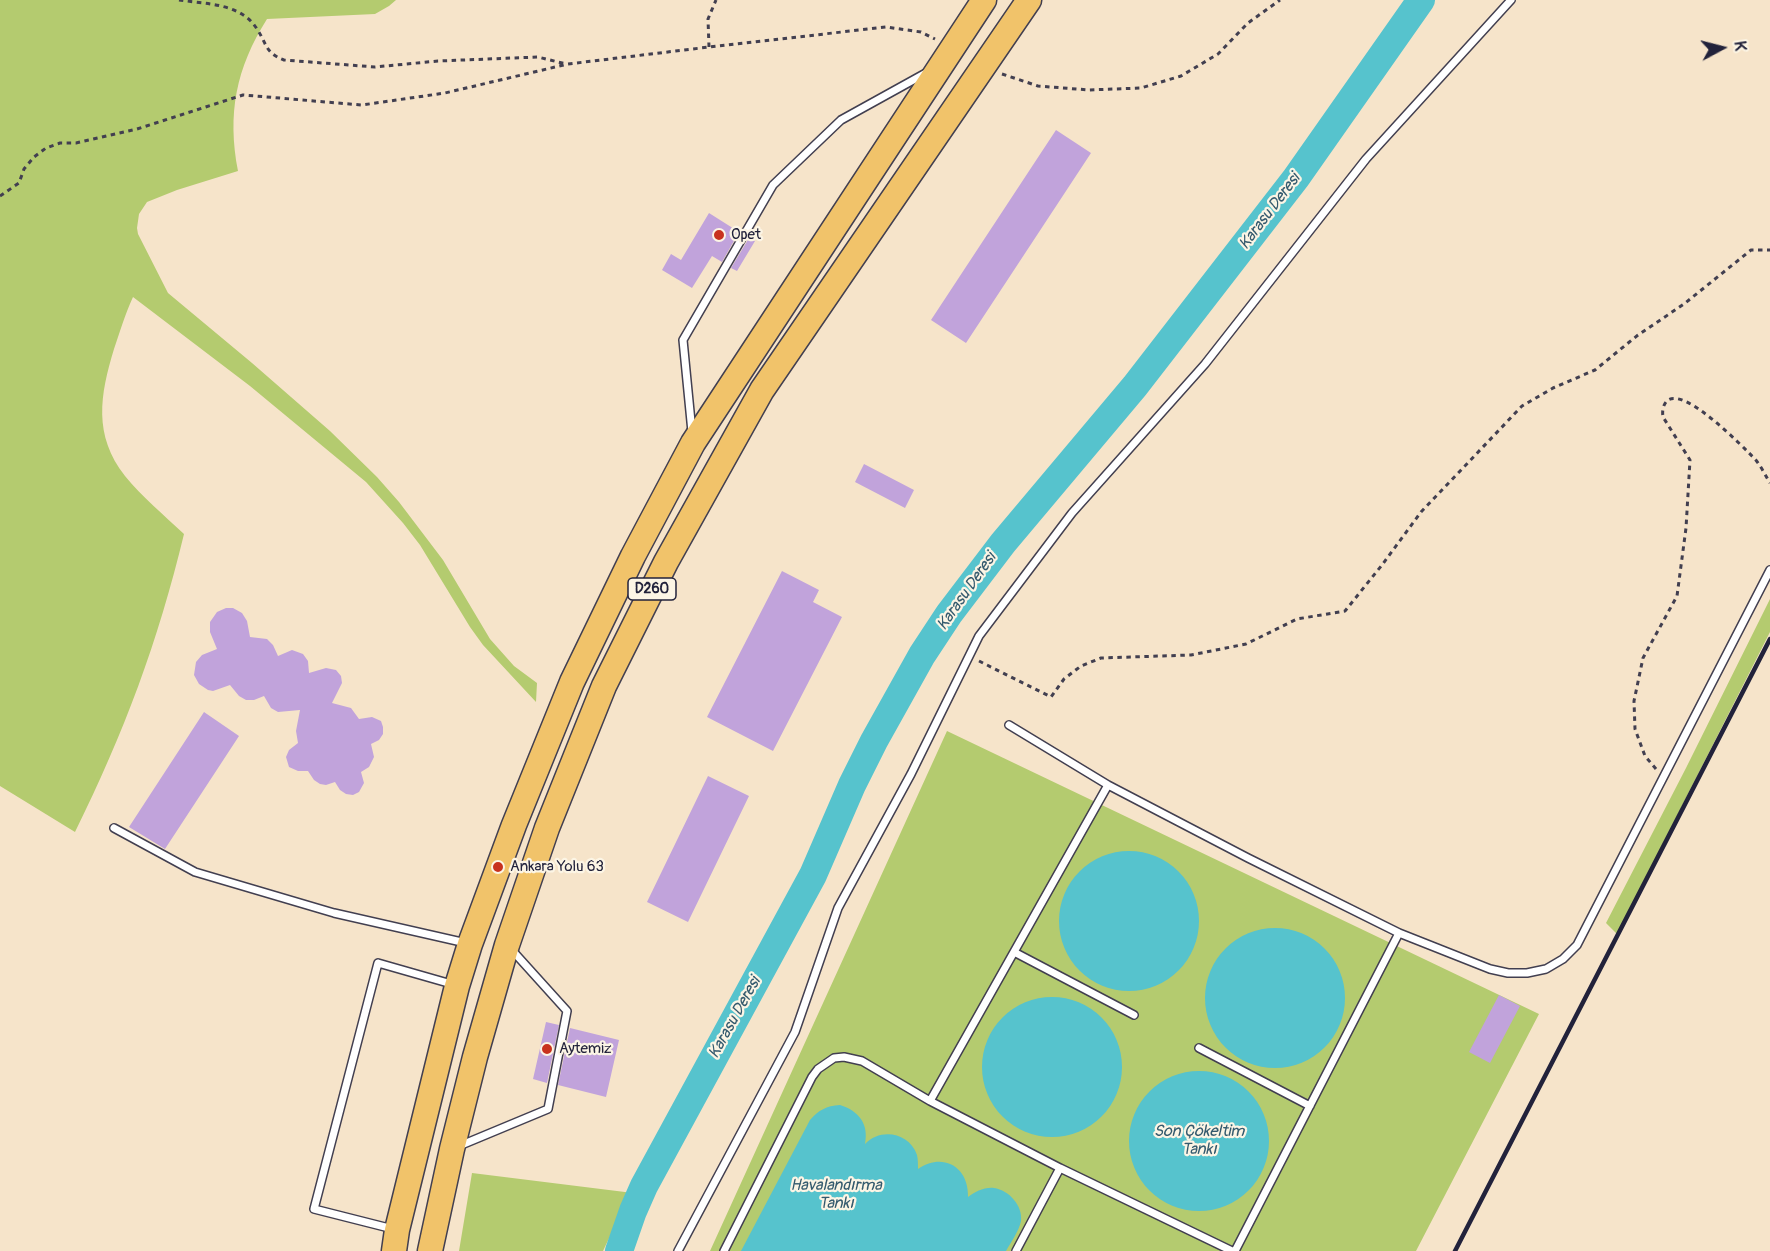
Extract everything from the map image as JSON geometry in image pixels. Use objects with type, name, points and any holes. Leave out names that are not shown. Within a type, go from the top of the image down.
[{"type":"highway","name":"D260","points":[[395,1240],[457,986],[470,944],[514,825],[572,682],[633,556],[693,443],[984,0]]},
{"type":"highway","name":"D260","points":[[430,1251],[475,1057],[507,945],[548,828],[604,686],[666,562],[762,390],[1029,0]]},
{"type":"lane","points":[[678,1251],[795,1032],[838,908],[911,774],[979,636],[1072,513],[1205,364],[1366,159],[1511,0]]},
{"type":"lane","points":[[693,443],[683,340],[773,185],[841,120],[947,56]]},
{"type":"lane","points":[[1009,725],[1108,785],[1399,933],[1490,969],[1508,973],[1527,973],[1546,969],[1563,959],[1576,945],[1770,570]]},
{"type":"lane","points":[[930,1101],[1108,785]]},
{"type":"lane","points":[[114,828],[195,872],[334,913],[470,944]]},
{"type":"lane","points":[[724,1251],[812,1077],[825,1062],[843,1057],[862,1060],[930,1101],[1060,1168],[1233,1251],[1399,933]]},
{"type":"lane","points":[[452,1149],[548,1109],[567,1011],[507,945]]},
{"type":"lane","points":[[1014,952],[1134,1014]]},
{"type":"lane","points":[[395,1240],[314,1209],[378,963],[457,986]]},
{"type":"lane","points":[[1199,1048],[1310,1106]]},
{"type":"lane","points":[[1017,1251],[1060,1168]]},
{"type":"path","points":[[179,0],[232,8],[246,16],[257,28],[268,51],[284,60],[375,67],[438,61],[537,57],[568,64]]},
{"type":"path","points":[[709,47],[708,19],[716,0]]},
{"type":"path","points":[[984,68],[1038,86],[1089,90],[1141,88],[1181,76],[1218,54],[1248,23],[1280,0]]},
{"type":"path","points":[[0,196],[19,183],[24,169],[46,148],[137,129],[243,95],[362,105],[444,93],[568,64],[886,27],[921,32],[947,56]]},
{"type":"path","points":[[969,656],[1052,697],[1064,679],[1081,666],[1101,658],[1191,655],[1246,644],[1296,619],[1345,611],[1421,512],[1522,406],[1553,388],[1595,369],[1638,335],[1684,304],[1751,250],[1770,250]]},
{"type":"path","points":[[1662,778],[1645,756],[1635,729],[1634,701],[1643,658],[1677,596],[1686,528],[1690,460],[1663,417],[1665,404],[1672,399],[1681,399],[1703,411],[1756,461],[1770,483]]},
{"type":"green space","points":[[0,0],[396,0],[375,14],[267,19],[248,55],[237,92],[234,130],[238,171],[147,202],[139,214],[138,234],[168,293],[330,431],[399,502],[443,560],[490,639],[514,666],[537,683],[536,702],[483,645],[420,545],[366,482],[250,386],[133,297],[105,382],[102,414],[104,430],[115,461],[125,476],[184,534],[174,574],[151,650],[124,723],[75,832],[0,786]]},
{"type":"green space","points":[[1770,599],[1770,632],[1617,934],[1606,923]]},
{"type":"green space","points":[[947,731],[1539,1014],[1416,1251],[710,1251]]},
{"type":"green space","points":[[472,1173],[633,1193],[603,1251],[459,1251]]},
{"type":"water","points":[[1129,851],[1156,856],[1179,871],[1194,894],[1199,921],[1194,948],[1179,971],[1156,986],[1129,991],[1102,986],[1079,971],[1064,948],[1059,921],[1064,894],[1079,871],[1102,856]]},
{"type":"water","points":[[1275,928],[1302,933],[1325,948],[1340,971],[1345,998],[1340,1025],[1325,1048],[1302,1063],[1275,1068],[1248,1063],[1225,1048],[1210,1025],[1205,998],[1210,971],[1225,948],[1248,933]]},
{"type":"water","points":[[1052,997],[1079,1002],[1102,1017],[1117,1040],[1122,1067],[1117,1094],[1102,1117],[1079,1132],[1052,1137],[1025,1132],[1002,1117],[987,1094],[982,1067],[987,1040],[1002,1017],[1025,1002]]},
{"type":"water","name":"Son Çökeltim Tankı","points":[[1199,1071],[1226,1076],[1249,1091],[1264,1114],[1269,1141],[1264,1168],[1249,1191],[1226,1206],[1199,1211],[1172,1206],[1149,1191],[1134,1168],[1129,1141],[1134,1114],[1149,1091],[1172,1076]]},
{"type":"water","name":"Havalandırma Tankı","points":[[840,1105],[861,1119],[865,1130],[865,1144],[871,1139],[886,1134],[901,1137],[913,1147],[917,1155],[918,1169],[927,1164],[945,1162],[959,1170],[967,1186],[968,1197],[980,1190],[990,1188],[1000,1189],[1010,1195],[1020,1210],[1021,1221],[1006,1251],[741,1251],[810,1120],[823,1109]]},
{"type":"building","points":[[1056,130],[1091,153],[966,343],[931,320]]},
{"type":"building","points":[[709,213],[739,232],[722,262],[712,256],[692,288],[662,270],[671,254],[681,260]]},
{"type":"building","points":[[749,238],[755,241],[737,271],[731,268]]},
{"type":"building","points":[[864,464],[914,490],[905,508],[855,482]]},
{"type":"building","points":[[782,571],[819,590],[813,602],[842,617],[773,751],[707,717]]},
{"type":"building","points":[[233,608],[242,613],[247,621],[250,637],[267,639],[278,656],[292,650],[303,654],[308,661],[309,673],[326,668],[336,670],[341,676],[342,683],[332,703],[351,708],[359,719],[372,717],[381,721],[383,734],[379,740],[371,744],[374,757],[369,767],[361,772],[364,783],[359,792],[353,795],[346,794],[335,782],[320,784],[308,771],[298,771],[289,767],[286,757],[289,750],[298,743],[296,731],[300,710],[278,712],[271,708],[264,696],[246,700],[239,696],[230,685],[213,691],[199,684],[194,675],[196,662],[202,655],[217,649],[210,632],[210,622],[217,612]]},
{"type":"building","points":[[204,712],[239,736],[165,849],[129,827]]},
{"type":"building","points":[[708,776],[749,796],[688,922],[647,902]]},
{"type":"building","points":[[1499,995],[1520,1006],[1490,1063],[1469,1052]]},
{"type":"building","points":[[546,1022],[559,1025],[547,1083],[533,1079]]},
{"type":"building","points":[[570,1028],[619,1040],[606,1097],[558,1085]]},
{"type":"waterway","name":"Karasu Deresi","points":[[619,1251],[644,1186],[813,875],[852,785],[922,655],[949,614],[1003,543],[1135,386],[1296,178],[1421,0]]},
{"type":"railway","points":[[1455,1251],[1770,639]]},
{"type":"place","name":"Opet","points":[[719,235]]},
{"type":"place","name":"Ankara Yolu 63","points":[[498,867]]},
{"type":"place","name":"Aytemiz","points":[[547,1049]]}]
